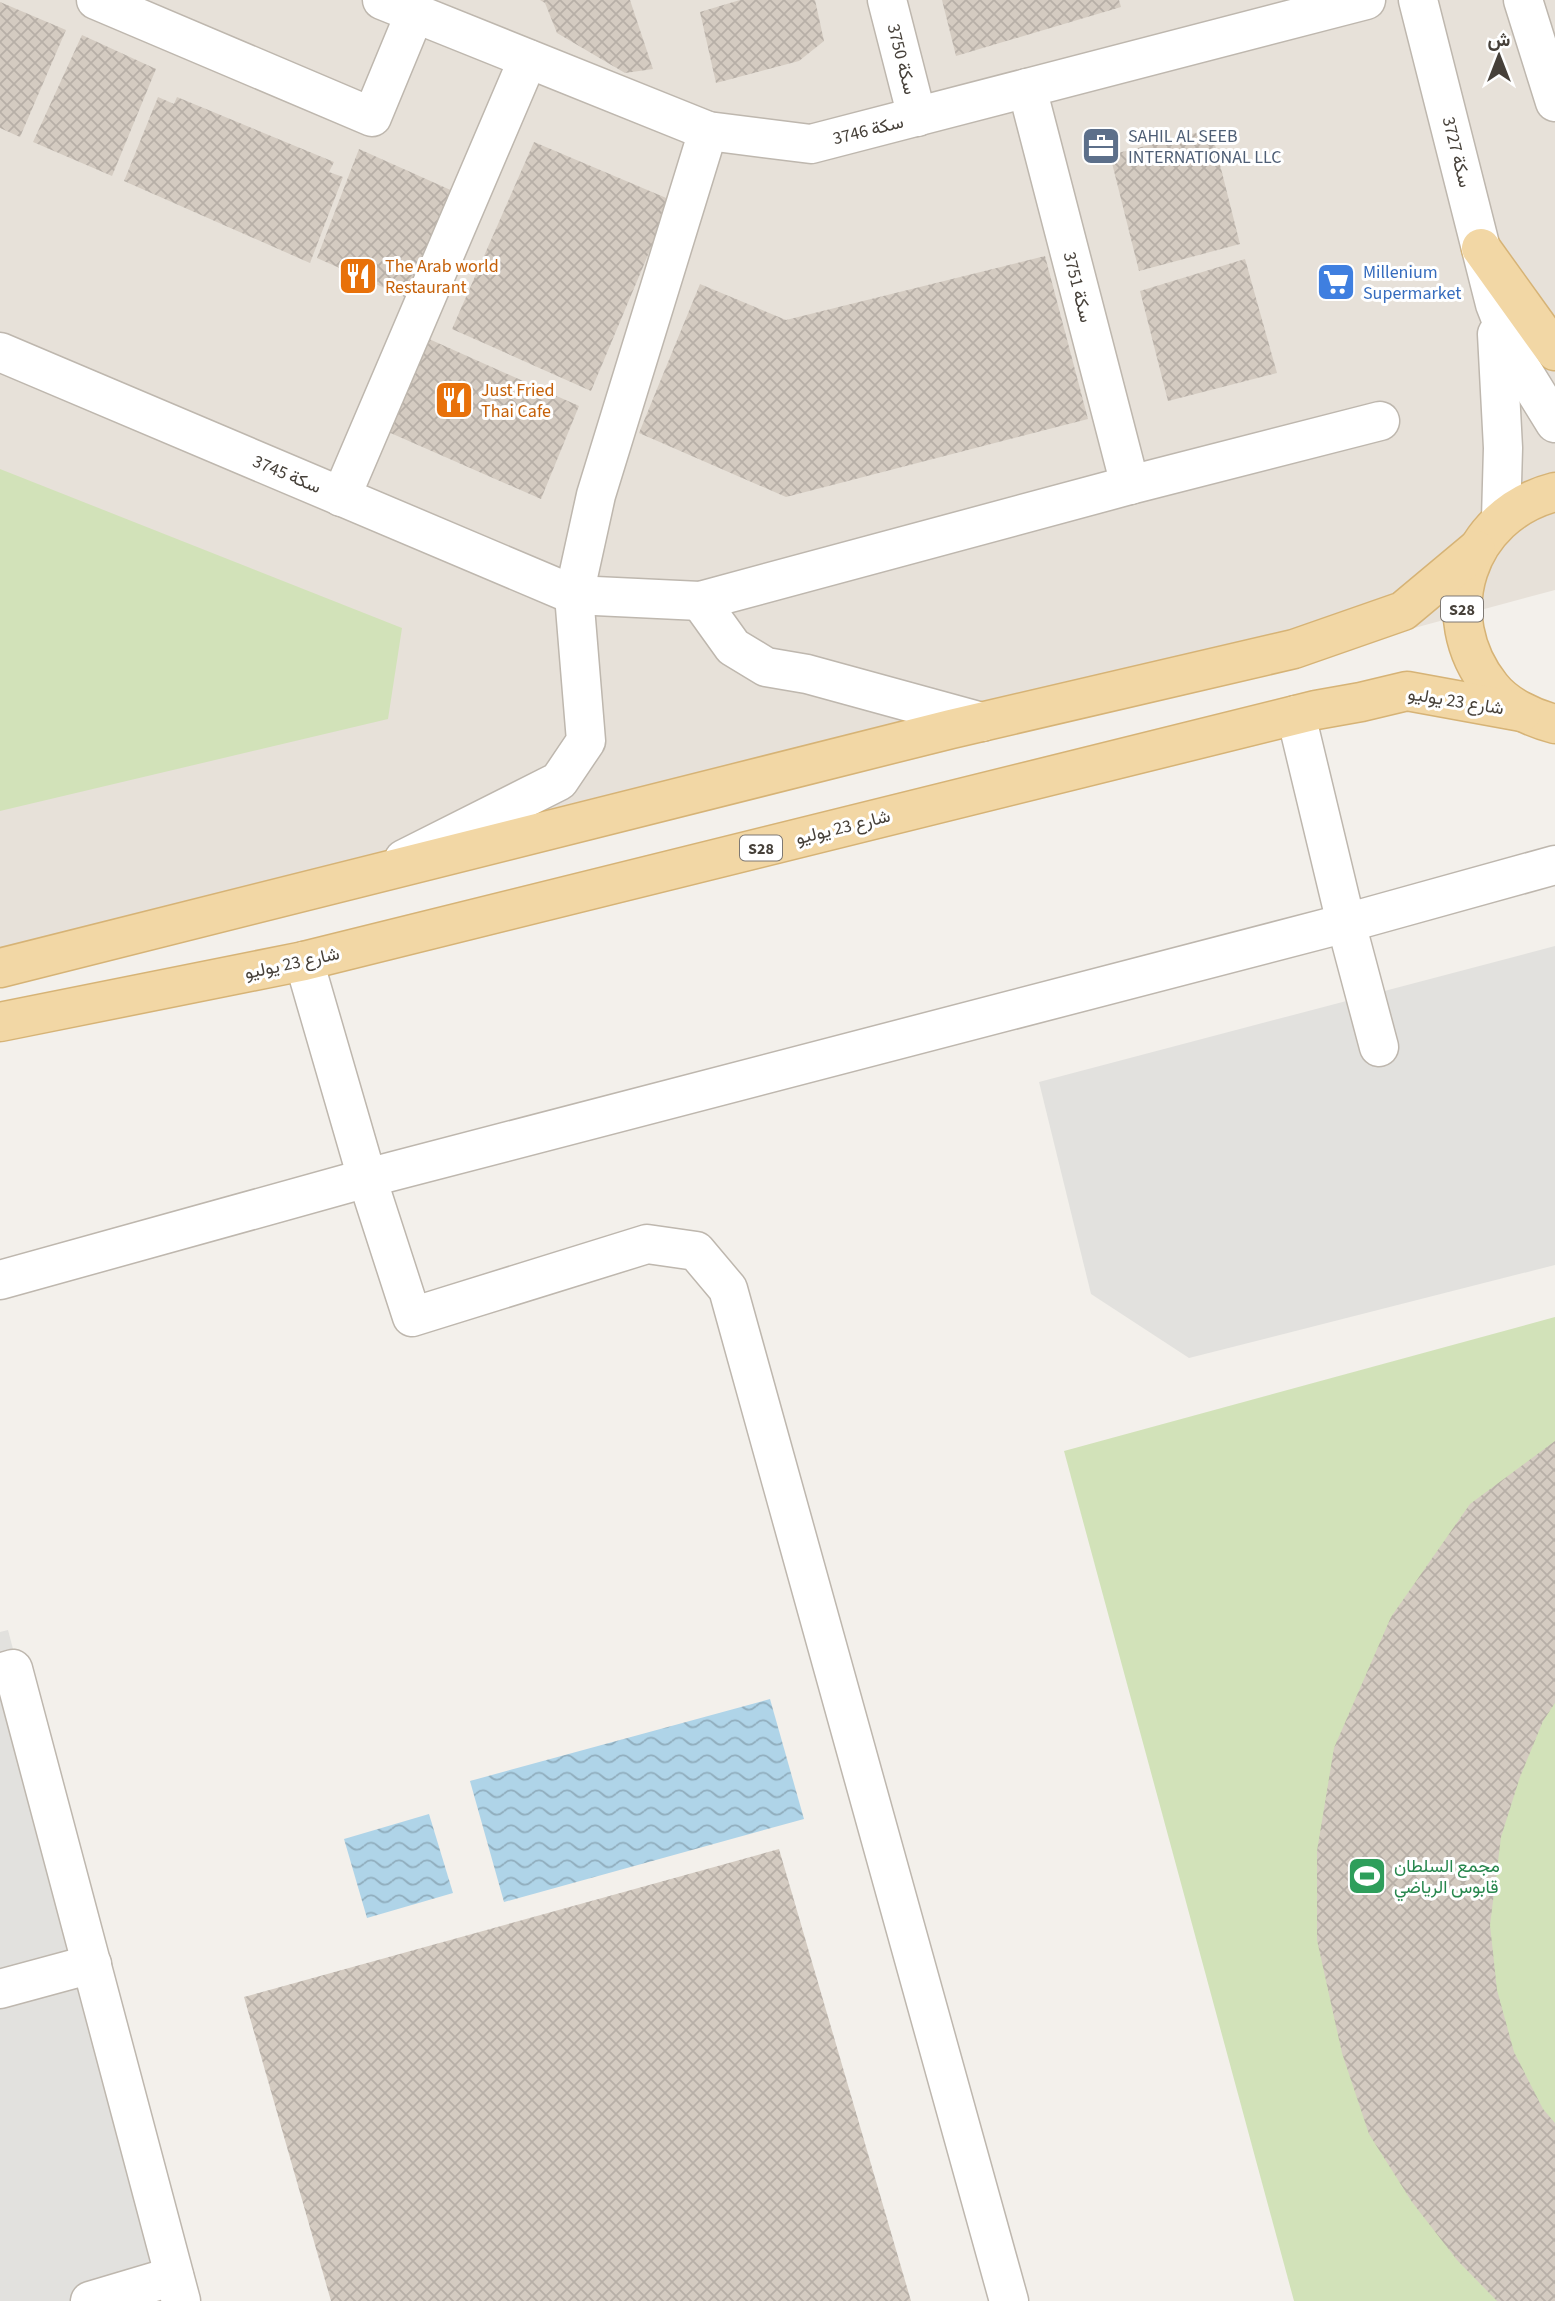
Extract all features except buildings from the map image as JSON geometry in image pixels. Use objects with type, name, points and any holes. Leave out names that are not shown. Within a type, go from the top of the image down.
[{"type":"main road","points":[[1481,248],[1555,351]]},
{"type":"main road","name":"S28","points":[[0,968],[982,722],[1294,649],[1403,611],[1476,550],[1501,519],[1525,503],[1555,492]]},
{"type":"main road","name":"S28","points":[[1476,550],[1464,584],[1462,622],[1472,658],[1492,689],[1539,718]]},
{"type":"main road","name":"شارع 23 يوليو","points":[[0,1022],[304,961],[1296,715],[1407,691],[1539,718]]},
{"type":"street","points":[[96,0],[372,117],[420,9]]},
{"type":"street","name":"سكة 3750","points":[[887,0],[917,117]]},
{"type":"street","name":"سكة 3746","points":[[420,9],[528,59],[708,131],[811,145],[1366,0]]},
{"type":"street","name":"سكة 3727","points":[[1418,0],[1495,304],[1518,363],[1555,423]]},
{"type":"street","points":[[1523,0],[1555,102]]},
{"type":"street","points":[[341,497],[528,59]]},
{"type":"street","name":"سكة 3751","points":[[1027,88],[1130,485]]},
{"type":"street","points":[[377,873],[559,781],[586,741],[574,595],[596,495],[708,131]]},
{"type":"street","name":"سكة 3727","points":[[1495,304],[1501,387],[1501,519]]},
{"type":"street","name":"سكة 3745","points":[[0,352],[574,595]]},
{"type":"street","points":[[574,595],[700,601],[1130,485],[1380,421]]},
{"type":"street","points":[[700,601],[733,647],[766,667],[807,674],[982,722]]},
{"type":"street","points":[[1296,715],[1379,1047]]},
{"type":"street","points":[[0,1280],[367,1178],[1346,923],[1555,865]]},
{"type":"street","points":[[304,961],[367,1178],[412,1317],[646,1244],[696,1251],[728,1289],[1009,2301]]},
{"type":"street","points":[[0,1673],[13,1669],[177,2289],[90,2301]]},
{"type":"street","points":[[0,1989],[92,1964]]},
{"type":"shaded area","points":[[0,0],[1555,0],[1555,590],[1251,672],[0,982]]},
{"type":"shaded area","points":[[1555,946],[1555,1265],[1189,1358],[1091,1294],[1039,1082]]},
{"type":"shaded area","points":[[8,1630],[185,2301],[0,2301],[0,1632]]},
{"type":"green space","points":[[0,469],[402,628],[388,719],[0,811]]},
{"type":"green space","name":"مجمع السلطان قابوس الرياضي","points":[[1555,1317],[1555,2301],[1294,2301],[1064,1451]]},
{"type":"water","points":[[770,1699],[804,1819],[504,1902],[470,1781]]},
{"type":"water","points":[[429,1814],[453,1893],[367,1918],[344,1839]]},
{"type":"place","name":"SAHIL AL SEEB INTERNATIONAL LLC","points":[[1101,146]]},
{"type":"place","name":"The Arab world Restaurant","points":[[358,276]]},
{"type":"place","name":"Millenium Supermarket","points":[[1336,282]]},
{"type":"place","name":"Just Fried Thai Cafe","points":[[454,400]]},
{"type":"place","name":"مجمع السلطان قابوس الرياضي","points":[[1367,1876]]}]
